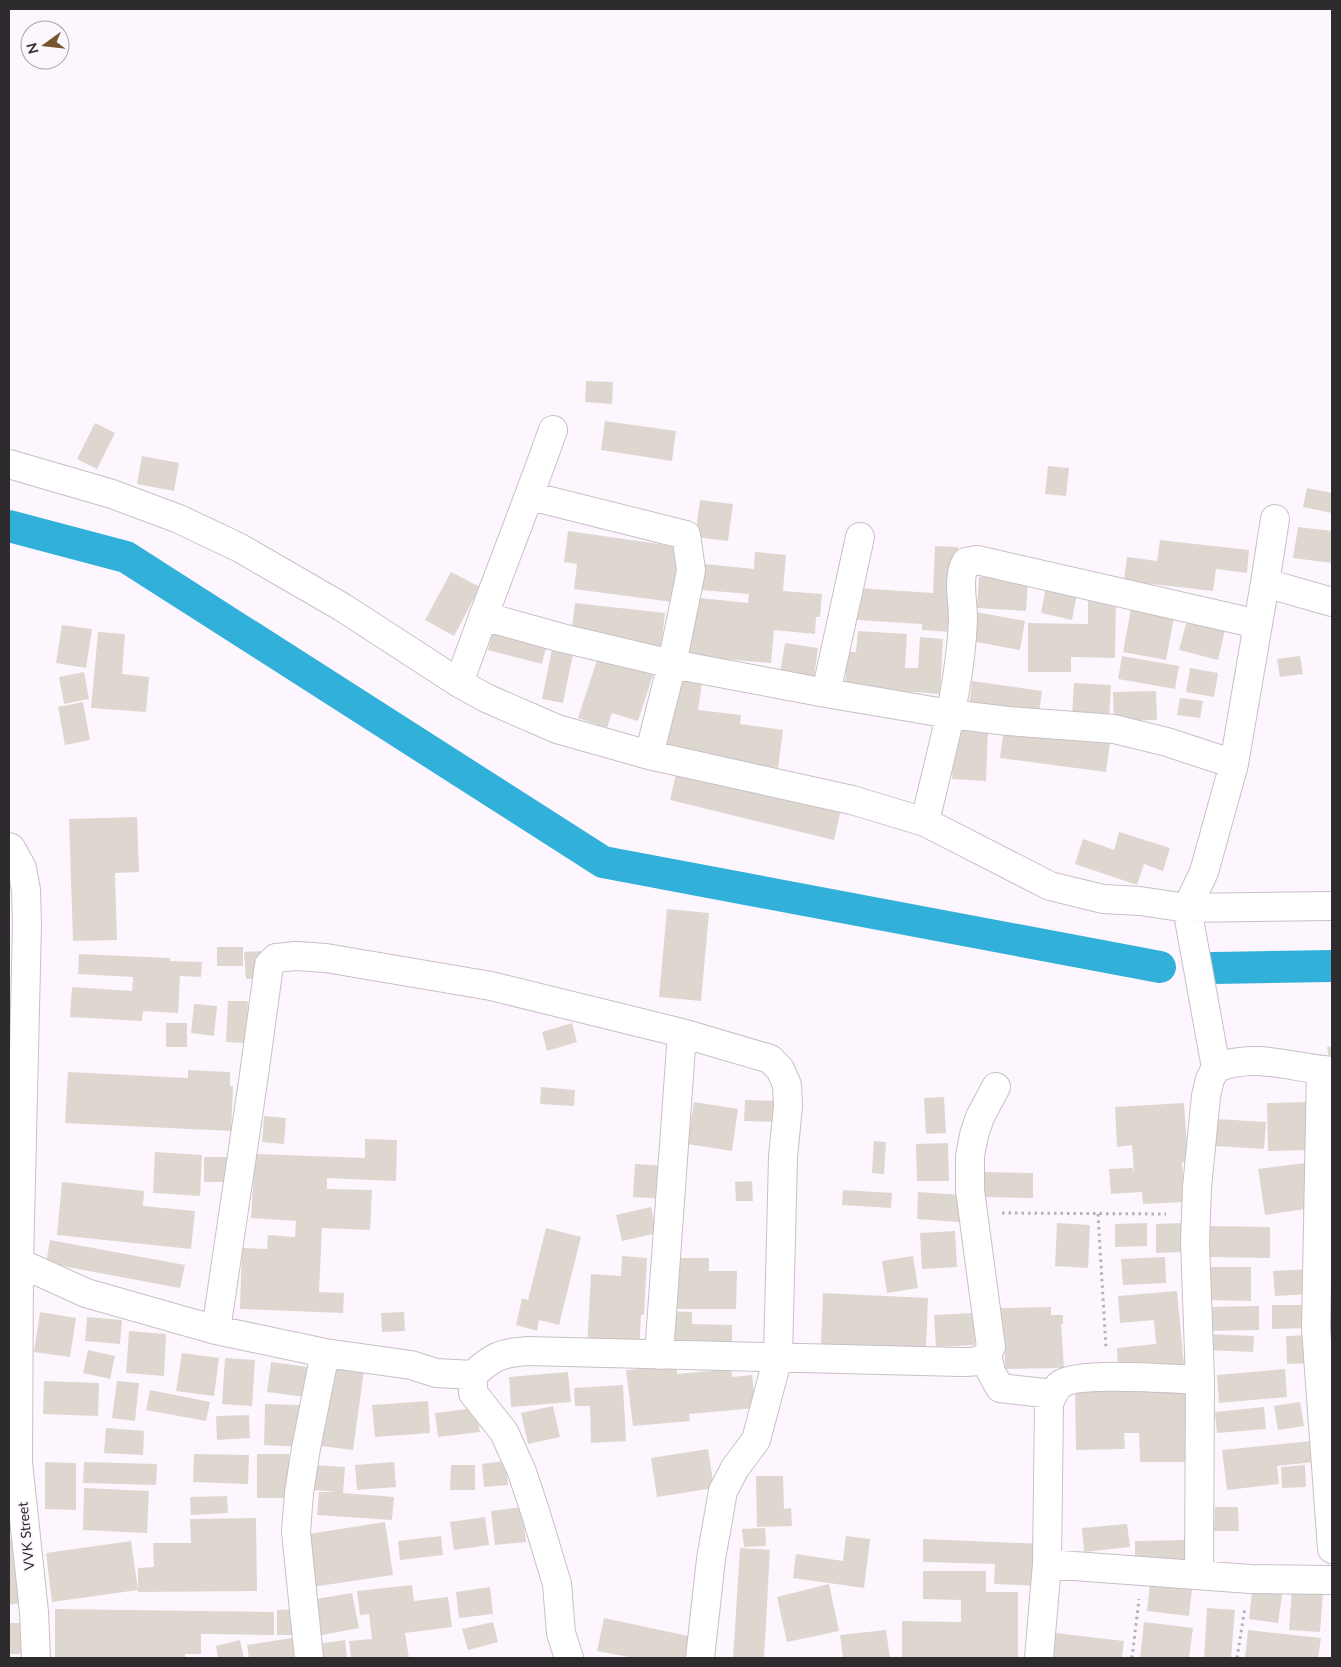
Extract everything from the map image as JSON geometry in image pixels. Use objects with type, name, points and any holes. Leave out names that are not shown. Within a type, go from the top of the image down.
[{"type":"street","points":[[459,683],[553,430]]},
{"type":"street","points":[[9,464],[112,494],[179,519],[240,548],[342,607],[459,683],[486,698],[557,729],[649,755],[852,800],[925,822],[1050,886],[1103,900],[1140,901],[1187,908],[1332,906]]},
{"type":"street","points":[[530,496],[686,535],[691,570],[672,664],[649,755]]},
{"type":"street","points":[[1199,1575],[1200,1380],[1195,1242],[1197,1187],[1206,1096],[1210,1079],[1216,1068],[1187,908],[1204,872],[1234,764],[1275,519]]},
{"type":"street","points":[[826,692],[860,537]]},
{"type":"street","points":[[925,822],[950,714],[960,657],[963,618],[961,571],[966,562],[977,560],[1258,624]]},
{"type":"street","points":[[1265,583],[1332,602]]},
{"type":"street","points":[[483,616],[554,636],[672,664],[826,692],[950,714],[1008,721],[1114,728],[1167,742],[1234,764]]},
{"type":"street","name":"VVK Street","points":[[9,847],[22,868],[26,890],[27,915],[14,1261],[18,1462],[34,1612],[36,1658]]},
{"type":"street","points":[[216,1330],[269,965],[276,958],[296,956],[326,958],[491,986],[682,1033],[770,1058],[780,1069],[787,1085],[788,1106],[783,1157],[778,1357],[756,1440],[735,1468],[723,1491],[711,1559],[700,1658]]},
{"type":"street","points":[[659,1355],[682,1033]]},
{"type":"street","points":[[1216,1068],[1229,1063],[1269,1061],[1327,1071],[1316,1328],[1332,1549]]},
{"type":"street","points":[[996,1087],[980,1117],[970,1156],[970,1190],[990,1337],[991,1347],[988,1355],[991,1372],[1000,1388],[1053,1394]]},
{"type":"street","points":[[14,1261],[86,1293],[216,1330],[325,1353],[411,1366],[436,1373],[474,1375]]},
{"type":"street","points":[[569,1658],[561,1633],[557,1584],[536,1510],[504,1432],[473,1393],[474,1375],[488,1361],[507,1353],[528,1351],[960,1362],[981,1360],[988,1355]]},
{"type":"street","points":[[309,1658],[296,1532],[299,1493],[306,1448],[325,1353]]},
{"type":"street","points":[[1039,1658],[1047,1564],[1049,1404],[1053,1394],[1062,1384],[1080,1379],[1108,1376],[1200,1380]]},
{"type":"street","points":[[1047,1564],[1250,1580],[1332,1580]]},
{"type":"path","points":[[973,1213],[1196,1214]]},
{"type":"path","points":[[1098,1214],[1108,1376]]},
{"type":"path","points":[[1132,1658],[1142,1572]]},
{"type":"path","points":[[1238,1658],[1250,1580]]},
{"type":"building","points":[[586,381],[613,382],[612,404],[585,402]]},
{"type":"building","points":[[605,421],[676,431],[672,461],[601,450]]},
{"type":"building","points":[[95,423],[115,433],[97,469],[77,459]]},
{"type":"building","points":[[142,456],[179,463],[174,491],[137,484]]},
{"type":"building","points":[[1048,466],[1069,468],[1066,496],[1045,494]]},
{"type":"building","points":[[1307,488],[1332,493],[1332,513],[1303,507]]},
{"type":"building","points":[[700,500],[733,504],[728,541],[695,537]]},
{"type":"building","points":[[1298,527],[1332,531],[1332,563],[1293,558]]},
{"type":"building","points":[[568,531],[680,547],[672,602],[574,589],[577,564],[564,562]]},
{"type":"building","points":[[1160,540],[1249,550],[1247,573],[1216,569],[1213,591],[1124,581],[1127,557],[1157,561]]},
{"type":"building","points":[[935,546],[958,547],[952,632],[922,630],[922,624],[856,620],[858,588],[933,593]]},
{"type":"building","points":[[755,552],[786,555],[783,591],[822,594],[820,617],[816,617],[815,634],[774,630],[771,663],[687,656],[691,597],[748,603],[749,594],[702,590],[705,564],[754,569]]},
{"type":"building","points":[[451,572],[480,587],[454,636],[425,620]]},
{"type":"building","points":[[979,577],[1028,580],[1026,611],[977,608]]},
{"type":"building","points":[[1046,587],[1077,594],[1072,620],[1041,613]]},
{"type":"building","points":[[1088,599],[1116,599],[1115,658],[1071,657],[1071,672],[1028,672],[1028,623],[1088,624]]},
{"type":"building","points":[[575,603],[665,613],[661,647],[571,636]]},
{"type":"building","points":[[1131,609],[1174,617],[1166,660],[1123,652]]},
{"type":"building","points":[[976,612],[1025,621],[1020,650],[971,641]]},
{"type":"building","points":[[1187,620],[1225,630],[1218,660],[1179,650]]},
{"type":"building","points":[[62,625],[92,629],[86,668],[56,663]]},
{"type":"building","points":[[494,628],[548,640],[542,664],[488,650]]},
{"type":"building","points":[[858,631],[907,634],[905,668],[918,668],[920,637],[943,639],[940,694],[845,687],[847,652],[856,652]]},
{"type":"building","points":[[98,632],[125,634],[122,674],[149,677],[146,712],[91,708]]},
{"type":"building","points":[[785,643],[818,648],[814,678],[780,673]]},
{"type":"building","points":[[552,649],[573,654],[563,703],[542,699]]},
{"type":"building","points":[[1122,656],[1179,666],[1175,689],[1118,679]]},
{"type":"building","points":[[1300,656],[1303,674],[1280,677],[1277,659]]},
{"type":"building","points":[[598,657],[653,675],[638,721],[612,713],[607,728],[578,718]]},
{"type":"building","points":[[1190,668],[1218,673],[1214,697],[1186,692]]},
{"type":"building","points":[[84,672],[89,699],[64,704],[59,677]]},
{"type":"building","points":[[672,679],[702,683],[698,710],[741,715],[740,724],[783,730],[778,768],[662,751]]},
{"type":"building","points":[[972,681],[1042,691],[1039,713],[969,705]]},
{"type":"building","points":[[1074,683],[1111,685],[1109,719],[1072,717]]},
{"type":"building","points":[[1156,691],[1157,720],[1114,721],[1113,692]]},
{"type":"building","points":[[1180,698],[1203,701],[1200,718],[1177,715]]},
{"type":"building","points":[[83,702],[90,740],[65,745],[58,707]]},
{"type":"building","points":[[1004,728],[1110,742],[1106,772],[1000,758]]},
{"type":"building","points":[[954,729],[988,730],[986,781],[952,779]]},
{"type":"building","points":[[677,769],[841,809],[834,840],[670,800]]},
{"type":"building","points":[[137,817],[139,872],[115,873],[117,940],[73,941],[69,819]]},
{"type":"building","points":[[1119,832],[1170,848],[1163,871],[1144,864],[1137,885],[1075,864],[1083,839],[1114,850]]},
{"type":"building","points":[[667,909],[709,913],[701,1001],[659,997]]},
{"type":"building","points":[[217,947],[243,947],[243,966],[217,966]]},
{"type":"building","points":[[263,951],[264,978],[246,979],[244,952]]},
{"type":"building","points":[[79,954],[170,958],[170,961],[202,962],[201,977],[180,976],[178,1013],[143,1011],[142,1021],[70,1017],[72,987],[132,991],[133,977],[78,974]]},
{"type":"building","points":[[228,1001],[248,1001],[246,1043],[226,1042]]},
{"type":"building","points":[[194,1004],[217,1006],[214,1036],[191,1033]]},
{"type":"building","points":[[166,1023],[187,1023],[187,1047],[166,1047]]},
{"type":"building","points":[[572,1023],[577,1042],[547,1051],[542,1032]]},
{"type":"building","points":[[1332,1046],[1332,1067],[1331,1068],[1327,1047]]},
{"type":"building","points":[[188,1070],[230,1072],[230,1086],[233,1086],[231,1131],[65,1123],[68,1072],[188,1078]]},
{"type":"building","points":[[541,1087],[575,1090],[574,1106],[540,1104]]},
{"type":"building","points":[[944,1097],[946,1133],[926,1134],[924,1098]]},
{"type":"building","points":[[745,1100],[782,1101],[782,1122],[744,1121]]},
{"type":"building","points":[[694,1102],[738,1109],[732,1151],[687,1144]]},
{"type":"building","points":[[1307,1102],[1308,1150],[1268,1151],[1267,1103]]},
{"type":"building","points":[[1184,1103],[1188,1162],[1182,1162],[1185,1202],[1143,1204],[1142,1192],[1111,1194],[1109,1169],[1133,1168],[1134,1171],[1132,1145],[1117,1147],[1115,1107]]},
{"type":"building","points":[[264,1116],[286,1118],[284,1144],[262,1142]]},
{"type":"building","points":[[1217,1119],[1266,1122],[1264,1149],[1215,1146]]},
{"type":"building","points":[[365,1139],[397,1140],[396,1181],[327,1178],[327,1189],[372,1190],[370,1230],[322,1228],[319,1292],[344,1293],[343,1313],[240,1309],[242,1248],[267,1249],[268,1235],[295,1237],[296,1221],[251,1218],[255,1154],[365,1158]]},
{"type":"building","points":[[874,1141],[886,1142],[884,1174],[872,1173]]},
{"type":"building","points":[[948,1143],[949,1181],[917,1181],[916,1144]]},
{"type":"building","points":[[155,1152],[202,1155],[200,1196],[153,1193]]},
{"type":"building","points":[[204,1157],[232,1157],[232,1182],[204,1182]]},
{"type":"building","points":[[1305,1163],[1312,1208],[1265,1215],[1258,1169]]},
{"type":"building","points":[[635,1164],[666,1166],[665,1199],[633,1197]]},
{"type":"building","points":[[984,1172],[1033,1173],[1033,1198],[984,1197]]},
{"type":"building","points":[[752,1181],[753,1201],[736,1201],[735,1182]]},
{"type":"building","points":[[62,1182],[144,1191],[143,1206],[195,1211],[191,1249],[57,1235]]},
{"type":"building","points":[[843,1190],[892,1193],[891,1208],[842,1205]]},
{"type":"building","points":[[918,1192],[961,1195],[959,1222],[917,1219]]},
{"type":"building","points":[[651,1207],[657,1233],[622,1241],[616,1215]]},
{"type":"building","points":[[1057,1223],[1090,1225],[1088,1268],[1055,1266]]},
{"type":"building","points":[[1147,1223],[1147,1246],[1115,1247],[1115,1224]]},
{"type":"building","points":[[1182,1223],[1182,1252],[1156,1253],[1156,1224]]},
{"type":"building","points":[[1207,1226],[1270,1227],[1270,1258],[1207,1257]]},
{"type":"building","points":[[546,1228],[581,1237],[559,1325],[539,1320],[537,1331],[516,1325],[522,1298],[528,1300]]},
{"type":"building","points":[[955,1231],[957,1267],[922,1269],[920,1233]]},
{"type":"building","points":[[50,1240],[185,1265],[180,1288],[46,1263]]},
{"type":"building","points":[[622,1256],[647,1258],[644,1315],[641,1315],[639,1351],[587,1348],[591,1274],[621,1276]]},
{"type":"building","points":[[913,1256],[918,1288],[887,1293],[882,1261]]},
{"type":"building","points":[[1165,1257],[1166,1283],[1123,1285],[1121,1259]]},
{"type":"building","points":[[669,1258],[709,1258],[709,1271],[737,1271],[736,1309],[669,1309]]},
{"type":"building","points":[[1206,1267],[1251,1267],[1251,1301],[1206,1300]]},
{"type":"building","points":[[1310,1269],[1312,1294],[1275,1296],[1273,1271]]},
{"type":"building","points":[[1177,1291],[1184,1365],[1118,1370],[1117,1348],[1156,1344],[1154,1320],[1120,1323],[1118,1296]]},
{"type":"building","points":[[823,1293],[928,1298],[926,1348],[821,1344]]},
{"type":"building","points":[[1272,1305],[1310,1305],[1311,1328],[1272,1329]]},
{"type":"building","points":[[1259,1306],[1259,1330],[1207,1331],[1207,1307]]},
{"type":"building","points":[[1051,1307],[1051,1315],[1063,1315],[1063,1324],[1061,1324],[1064,1368],[1005,1369],[1004,1329],[1001,1329],[1001,1308]]},
{"type":"building","points":[[667,1311],[692,1312],[692,1324],[732,1325],[732,1346],[667,1345]]},
{"type":"building","points":[[40,1312],[76,1318],[70,1357],[34,1352]]},
{"type":"building","points":[[404,1312],[405,1331],[382,1332],[381,1313]]},
{"type":"building","points":[[973,1313],[975,1345],[936,1347],[934,1315]]},
{"type":"building","points":[[87,1317],[122,1320],[120,1344],[85,1341]]},
{"type":"building","points":[[129,1331],[166,1334],[164,1376],[126,1373]]},
{"type":"building","points":[[1210,1334],[1254,1336],[1253,1352],[1209,1350]]},
{"type":"building","points":[[1310,1335],[1311,1363],[1287,1364],[1286,1336]]},
{"type":"building","points":[[88,1350],[115,1356],[110,1379],[83,1373]]},
{"type":"building","points":[[182,1353],[219,1358],[214,1396],[176,1391]]},
{"type":"building","points":[[225,1358],[255,1360],[252,1406],[222,1404]]},
{"type":"building","points":[[271,1362],[308,1367],[305,1397],[267,1392]]},
{"type":"building","points":[[324,1365],[364,1371],[353,1450],[313,1445]]},
{"type":"building","points":[[677,1366],[677,1374],[731,1369],[732,1377],[752,1375],[756,1408],[689,1414],[690,1421],[633,1426],[626,1370]]},
{"type":"building","points":[[1285,1369],[1287,1397],[1219,1403],[1217,1375]]},
{"type":"building","points":[[568,1372],[571,1402],[511,1407],[509,1377]]},
{"type":"building","points":[[44,1381],[99,1383],[98,1416],[43,1414]]},
{"type":"building","points":[[117,1381],[139,1383],[135,1421],[112,1418]]},
{"type":"building","points":[[623,1385],[626,1441],[591,1443],[590,1406],[575,1406],[574,1388]]},
{"type":"building","points":[[1193,1385],[1190,1462],[1140,1462],[1139,1433],[1124,1433],[1125,1449],[1076,1450],[1075,1386]]},
{"type":"building","points":[[150,1390],[210,1402],[206,1421],[146,1410]]},
{"type":"building","points":[[428,1401],[430,1433],[375,1437],[372,1405]]},
{"type":"building","points":[[1300,1402],[1304,1426],[1278,1430],[1274,1406]]},
{"type":"building","points":[[265,1404],[300,1405],[300,1447],[264,1445]]},
{"type":"building","points":[[553,1406],[560,1437],[528,1444],[521,1413]]},
{"type":"building","points":[[1264,1407],[1266,1429],[1217,1433],[1215,1412]]},
{"type":"building","points":[[476,1408],[480,1432],[438,1437],[435,1413]]},
{"type":"building","points":[[249,1415],[250,1438],[217,1440],[216,1416]]},
{"type":"building","points":[[106,1428],[144,1431],[143,1455],[104,1453]]},
{"type":"building","points":[[1311,1441],[1314,1462],[1277,1466],[1279,1484],[1227,1490],[1222,1450]]},
{"type":"building","points":[[708,1449],[714,1488],[657,1497],[651,1458]]},
{"type":"building","points":[[194,1454],[249,1455],[248,1484],[193,1482]]},
{"type":"building","points":[[257,1454],[289,1454],[289,1498],[257,1498]]},
{"type":"building","points":[[505,1461],[508,1485],[484,1487],[482,1464]]},
{"type":"building","points":[[45,1462],[76,1463],[76,1510],[45,1509]]},
{"type":"building","points":[[84,1462],[157,1464],[156,1485],[83,1483]]},
{"type":"building","points":[[394,1462],[396,1487],[357,1490],[355,1465]]},
{"type":"building","points":[[314,1465],[345,1467],[343,1493],[394,1497],[392,1520],[317,1515],[319,1492],[338,1492],[312,1490]]},
{"type":"building","points":[[451,1465],[475,1465],[475,1490],[450,1490]]},
{"type":"building","points":[[1305,1465],[1306,1487],[1282,1488],[1281,1467]]},
{"type":"building","points":[[756,1476],[783,1476],[784,1509],[791,1508],[792,1526],[757,1527]]},
{"type":"building","points":[[84,1488],[149,1491],[147,1533],[83,1530]]},
{"type":"building","points":[[227,1496],[228,1513],[191,1515],[190,1497]]},
{"type":"building","points":[[522,1507],[526,1542],[495,1545],[491,1511]]},
{"type":"building","points":[[1215,1507],[1238,1507],[1239,1531],[1214,1531]]},
{"type":"building","points":[[485,1517],[489,1545],[454,1550],[450,1522]]},
{"type":"building","points":[[256,1518],[257,1591],[138,1592],[138,1568],[154,1567],[153,1543],[191,1543],[190,1519]]},
{"type":"building","points":[[385,1522],[393,1575],[312,1587],[302,1535]]},
{"type":"building","points":[[1127,1524],[1130,1547],[1084,1552],[1082,1528]]},
{"type":"building","points":[[765,1528],[766,1546],[744,1547],[742,1529]]},
{"type":"building","points":[[441,1536],[443,1555],[400,1560],[398,1541]]},
{"type":"building","points":[[846,1536],[870,1539],[864,1588],[793,1578],[796,1554],[843,1561]]},
{"type":"building","points":[[13,1538],[19,1603],[9,1605],[9,1539]]},
{"type":"building","points":[[923,1539],[1044,1544],[1043,1586],[994,1584],[995,1564],[923,1562]]},
{"type":"building","points":[[1188,1540],[1188,1562],[1135,1562],[1135,1541]]},
{"type":"building","points":[[131,1541],[138,1590],[52,1602],[46,1553]]},
{"type":"building","points":[[740,1548],[770,1550],[764,1658],[733,1658]]},
{"type":"building","points":[[923,1571],[986,1571],[986,1592],[1018,1592],[1018,1658],[902,1658],[902,1621],[961,1622],[961,1600],[923,1599]]},
{"type":"building","points":[[1151,1575],[1193,1580],[1189,1616],[1147,1611]]},
{"type":"building","points":[[829,1584],[839,1631],[787,1642],[777,1597]]},
{"type":"building","points":[[1253,1584],[1283,1589],[1278,1623],[1249,1619]]},
{"type":"building","points":[[412,1585],[414,1601],[448,1597],[452,1627],[405,1633],[409,1658],[351,1658],[349,1641],[372,1639],[369,1614],[360,1615],[357,1591]]},
{"type":"building","points":[[490,1587],[493,1614],[459,1618],[456,1592]]},
{"type":"building","points":[[1292,1589],[1323,1592],[1320,1632],[1289,1630]]},
{"type":"building","points":[[352,1593],[359,1628],[317,1636],[310,1600]]},
{"type":"building","points":[[1207,1608],[1235,1610],[1231,1658],[1204,1658]]},
{"type":"building","points":[[55,1609],[274,1612],[274,1635],[201,1634],[201,1654],[185,1654],[185,1658],[55,1658]]},
{"type":"building","points":[[300,1609],[301,1635],[277,1635],[277,1610]]},
{"type":"building","points":[[604,1618],[697,1638],[693,1658],[634,1658],[597,1651]]},
{"type":"building","points":[[493,1622],[498,1642],[468,1650],[462,1629]]},
{"type":"building","points":[[1144,1622],[1193,1628],[1189,1658],[1140,1658]]},
{"type":"building","points":[[9,1623],[26,1623],[26,1654],[9,1654]]},
{"type":"building","points":[[886,1630],[890,1658],[843,1658],[840,1635]]},
{"type":"building","points":[[1248,1630],[1321,1638],[1318,1658],[1245,1658]]},
{"type":"building","points":[[1055,1633],[1124,1641],[1122,1658],[1052,1658]]},
{"type":"building","points":[[298,1637],[301,1658],[249,1658],[247,1645]]},
{"type":"building","points":[[240,1640],[244,1658],[218,1658],[216,1646]]},
{"type":"building","points":[[345,1640],[347,1658],[319,1658],[317,1644]]},
{"type":"waterway","points":[[9,526],[126,557],[603,862],[1160,967]]},
{"type":"waterway","points":[[1213,968],[1332,966]]}]
